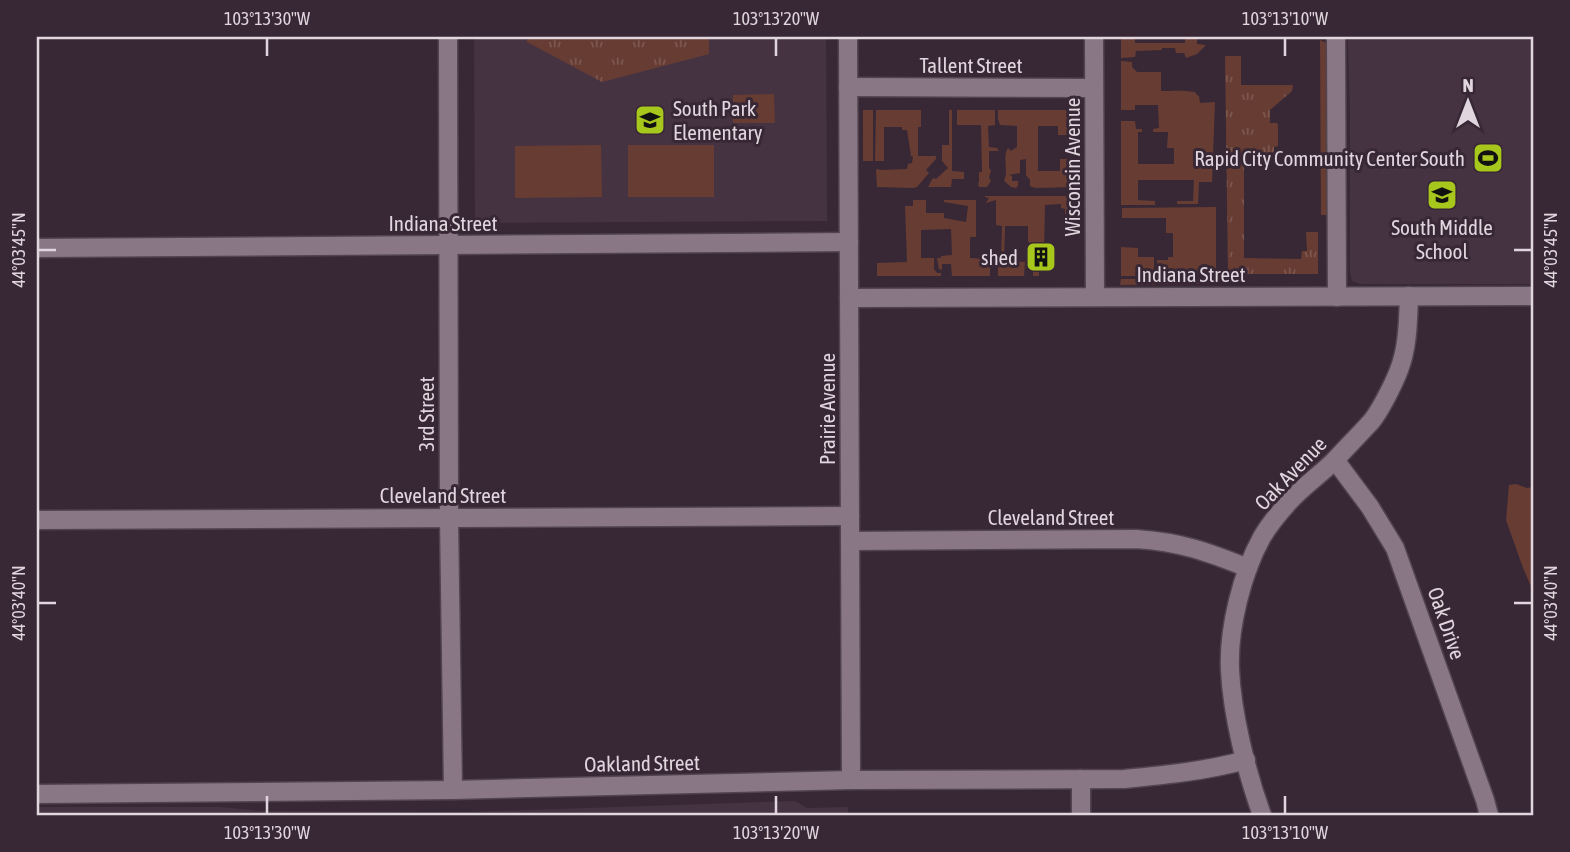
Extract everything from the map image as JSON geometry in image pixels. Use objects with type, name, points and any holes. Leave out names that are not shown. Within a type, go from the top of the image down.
[{"type":"street","name":"3rd Street","points":[[448,37],[449,518],[453,790]]},
{"type":"street","name":"Prairie Avenue","points":[[848,37],[851,780]]},
{"type":"street","name":"Wisconsin Avenue","points":[[1094,37],[1095,298]]},
{"type":"street","points":[[1336,37],[1337,297]]},
{"type":"street","name":"Tallent Street","points":[[848,87],[1094,88]]},
{"type":"street","name":"Indiana Street","points":[[37,248],[849,242]]},
{"type":"street","name":"Oak Avenue","points":[[1262,815],[1246,760],[1230,670],[1239,598],[1248,568],[1263,536],[1288,502],[1335,460],[1369,424],[1380,408],[1399,370],[1407,337],[1409,296]]},
{"type":"street","name":"Indiana Street","points":[[849,298],[1533,296]]},
{"type":"street","name":"Oak Drive","points":[[1335,460],[1370,507],[1395,548],[1489,815]]},
{"type":"street","name":"Cleveland Street","points":[[37,520],[850,516]]},
{"type":"street","name":"Cleveland Street","points":[[850,541],[1136,539],[1176,543],[1248,568]]},
{"type":"street","name":"Oakland Street","points":[[37,794],[453,790],[851,780],[1124,779],[1217,768],[1246,760]]},
{"type":"street","points":[[1081,779],[1081,815]]},
{"type":"shaded area","name":"South Park Elementary","points":[[474,37],[826,37],[827,221],[475,223]]},
{"type":"shaded area","name":"South Middle School","points":[[1348,37],[1533,37],[1533,284],[1360,284],[1352,281]]},
{"type":"shaded area","points":[[795,801],[807,808],[848,807],[848,815],[37,815],[37,807],[219,807],[260,811],[468,812]]},
{"type":"green space","points":[[527,37],[709,37],[709,54],[602,82],[527,42]]},
{"type":"green space","points":[[1121,37],[1135,37],[1135,43],[1185,43],[1185,37],[1197,37],[1197,44],[1206,45],[1197,54],[1186,58],[1184,53],[1176,53],[1175,48],[1162,48],[1136,51],[1135,57],[1121,58]]},
{"type":"green space","points":[[1320,40],[1328,44],[1327,215],[1321,215]]},
{"type":"green space","points":[[1225,56],[1241,56],[1241,85],[1293,85],[1292,91],[1270,110],[1270,123],[1278,125],[1278,146],[1274,147],[1274,153],[1244,153],[1244,258],[1301,259],[1302,251],[1307,251],[1306,232],[1318,232],[1318,274],[1228,274]]},
{"type":"green space","points":[[1121,61],[1132,62],[1132,67],[1137,72],[1161,72],[1161,91],[1195,92],[1200,103],[1215,102],[1212,182],[1199,182],[1198,204],[1177,204],[1177,201],[1193,201],[1194,180],[1138,180],[1138,200],[1155,201],[1155,205],[1121,205],[1121,121],[1135,121],[1136,129],[1142,129],[1142,132],[1138,132],[1138,164],[1174,164],[1174,148],[1167,148],[1168,132],[1153,132],[1153,129],[1159,128],[1158,105],[1135,105],[1135,110],[1121,110]]},
{"type":"green space","points":[[774,94],[775,123],[733,123],[733,95]]},
{"type":"green space","points":[[863,110],[873,110],[873,161],[863,161]]},
{"type":"green space","points":[[876,110],[921,110],[918,156],[936,156],[936,159],[917,187],[877,187],[876,169],[907,169],[913,157],[907,130],[902,130],[902,127],[884,127],[884,161],[875,161]]},
{"type":"green space","points":[[949,110],[952,110],[952,171],[964,172],[964,179],[952,179],[951,187],[928,187],[933,178],[936,179],[948,168],[942,161],[942,145],[949,145]]},
{"type":"green space","points":[[957,110],[995,110],[995,125],[988,126],[989,147],[999,151],[989,151],[991,181],[987,187],[979,187],[978,184],[979,172],[982,172],[981,125],[957,125]]},
{"type":"green space","points":[[998,110],[1076,110],[1076,135],[1058,135],[1058,126],[1038,126],[1038,171],[1060,171],[1060,159],[1076,159],[1076,187],[1030,186],[1026,175],[1026,159],[1020,160],[1020,173],[1009,175],[1012,176],[1012,181],[1018,181],[1016,188],[1004,181],[1006,152],[1008,148],[1011,151],[1017,147],[1017,126],[1000,125]]},
{"type":"green space","points":[[601,145],[602,197],[515,198],[515,146]]},
{"type":"green space","points":[[628,145],[714,145],[714,197],[628,197]]},
{"type":"green space","points":[[985,196],[1077,197],[1077,213],[1065,214],[1061,204],[1045,205],[1044,253],[1039,253],[1039,276],[1033,276],[1033,248],[1028,241],[1028,226],[1005,226],[1004,261],[1025,262],[1024,276],[998,276],[1002,226],[996,225],[996,200],[986,203],[989,198]]},
{"type":"green space","points":[[913,200],[926,200],[926,213],[944,213],[944,218],[966,222],[968,206],[944,200],[976,200],[976,237],[970,237],[970,258],[990,259],[990,276],[952,276],[951,264],[942,264],[942,270],[939,269],[937,258],[952,255],[951,229],[921,230],[921,258],[934,258],[934,269],[941,273],[941,276],[877,276],[877,263],[907,262],[905,206],[913,206]]},
{"type":"green space","points":[[1216,207],[1216,275],[1157,275],[1157,260],[1173,257],[1173,233],[1166,233],[1166,218],[1122,218],[1122,208]]},
{"type":"green space","points":[[1121,247],[1138,248],[1138,257],[1154,257],[1154,276],[1121,276]]},
{"type":"green space","points":[[1216,278],[1214,284],[1120,285],[1121,279]]},
{"type":"green space","points":[[1509,485],[1533,487],[1533,591],[1506,520]]},
{"type":"place","name":"South Park Elementary","points":[[650,120]]},
{"type":"place","name":"Rapid City Community Center South","points":[[1488,158]]},
{"type":"place","name":"South Middle School","points":[[1442,195]]},
{"type":"place","name":"shed","points":[[1041,257]]}]
